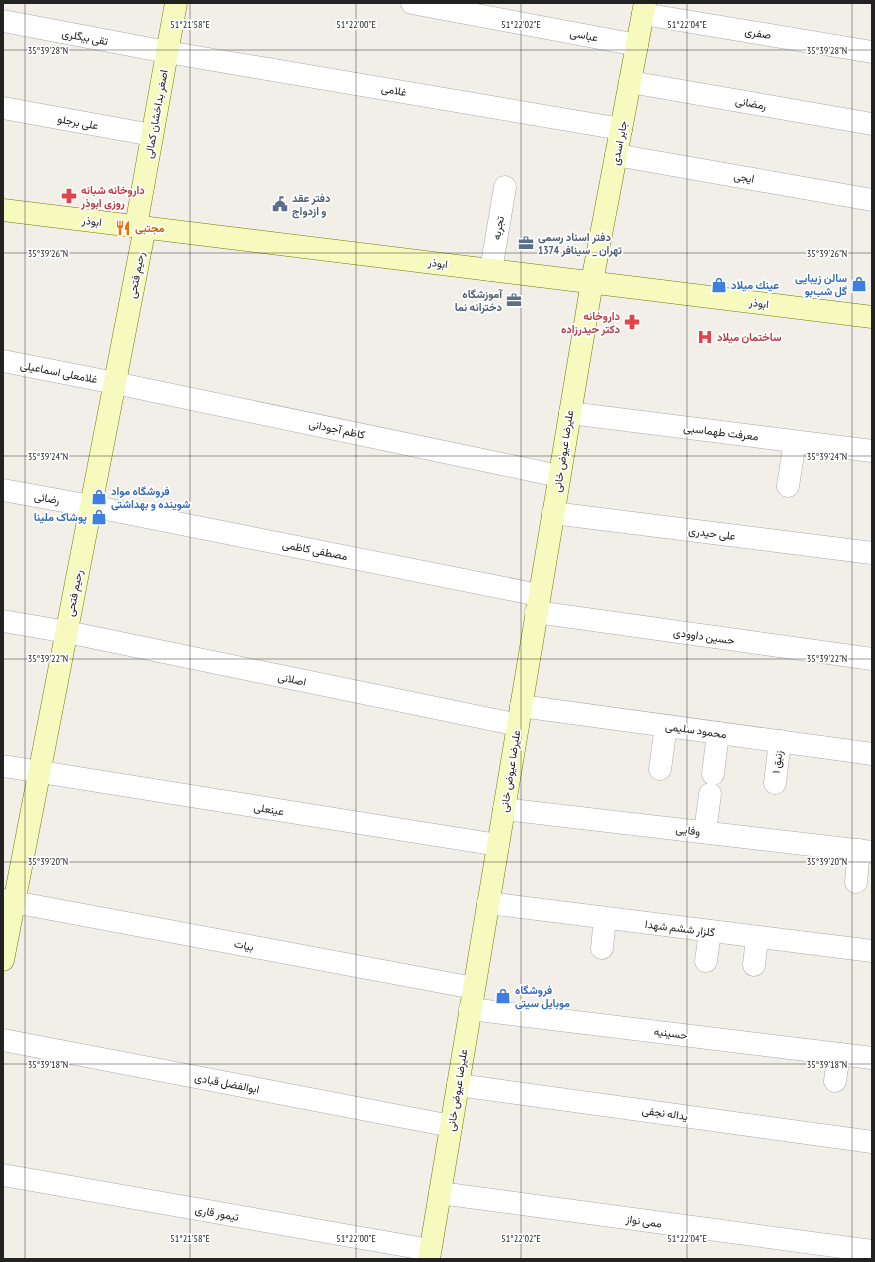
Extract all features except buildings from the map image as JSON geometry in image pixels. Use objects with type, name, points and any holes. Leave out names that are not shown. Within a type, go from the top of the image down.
[{"type":"street","name":"اصغر بداخشان کمالی","points":[[141,226],[152,135],[176,3]]},
{"type":"street","name":"عباسی","points":[[412,3],[637,45]]},
{"type":"street","name":"جابر اسدی","points":[[592,282],[644,8]]},
{"type":"street","name":"صفری","points":[[644,8],[872,52]]},
{"type":"street","name":"تقی بیگلری","points":[[3,21],[167,52]]},
{"type":"street","name":"غلامی","points":[[167,52],[621,129]]},
{"type":"street","name":"رمضانی","points":[[630,82],[872,124]]},
{"type":"street","name":"علی برجلو","points":[[3,108],[152,135]]},
{"type":"street","name":"ایجی","points":[[616,155],[872,200]]},
{"type":"street","name":"تجربه","points":[[491,270],[505,187]]},
{"type":"street","name":"ابوذر","points":[[3,210],[872,317]]},
{"type":"street","name":"رحیم فتحی","points":[[3,960],[8,901],[39,772],[67,632],[115,383],[141,226]]},
{"type":"street","name":"علیرضا عیوض خانی","points":[[430,1255],[592,282]]},
{"type":"street","name":"غلامعلی اسماعیلی","points":[[3,361],[115,383]]},
{"type":"street","name":"کاظم آجودانی","points":[[115,383],[559,476]]},
{"type":"street","name":"معرفت طهماسبی","points":[[570,413],[872,451]]},
{"type":"street","points":[[788,486],[795,442]]},
{"type":"street","name":"رضائی","points":[[3,490],[91,506]]},
{"type":"street","name":"مصطفی کاظمی","points":[[91,506],[538,604]]},
{"type":"street","name":"علی حیدری","points":[[553,513],[872,553]]},
{"type":"street","name":"حسین داوودی","points":[[538,604],[872,659]]},
{"type":"street","name":"اصلانی","points":[[3,621],[519,715]]},
{"type":"street","name":"محمود سلیمی","points":[[519,715],[666,726],[872,754]]},
{"type":"street","points":[[660,769],[666,726]]},
{"type":"street","points":[[705,832],[718,733]]},
{"type":"street","name":"زنبق ۱","points":[[775,783],[780,741]]},
{"type":"street","name":"عینعلی","points":[[3,766],[498,845]]},
{"type":"street","name":"وفایی","points":[[504,809],[865,851]]},
{"type":"street","points":[[856,882],[865,851]]},
{"type":"street","name":"بیات","points":[[8,901],[472,998]]},
{"type":"street","name":"گلزار ششم شهدا","points":[[488,903],[757,938],[872,951]]},
{"type":"street","points":[[602,948],[605,918]]},
{"type":"street","points":[[706,961],[710,932]]},
{"type":"street","points":[[754,966],[757,938]]},
{"type":"street","name":"حسینیه","points":[[472,998],[872,1058]]},
{"type":"street","name":"ابوالفضل قبادی","points":[[3,1040],[451,1126]]},
{"type":"street","points":[[835,1081],[839,1054]]},
{"type":"street","name":"یداله نجفی","points":[[458,1085],[872,1142]]},
{"type":"street","name":"تیمور قاری","points":[[3,1175],[430,1255]]},
{"type":"street","name":"ممی نواز","points":[[440,1193],[872,1251]]},
{"type":"place","name":"داروخانه شبانه روزی ابوذر","points":[[69,196]]},
{"type":"place","name":"دفتر عقد و ازدواج","points":[[280,204]]},
{"type":"place","name":"مجتبی","points":[[123,228]]},
{"type":"place","name":"دفتر اسناد رسمی 1374 تهران _ سینافر","points":[[526,243]]},
{"type":"place","name":"سالن زیبایی گل شب‌بو","points":[[859,284]]},
{"type":"place","name":"عينك ميلاد","points":[[719,285]]},
{"type":"place","name":"آموزشگاه دخترانه نما","points":[[514,300]]},
{"type":"place","name":"داروخانه دکتر حیدرزاده","points":[[632,322]]},
{"type":"place","name":"ساختمان میلاد","points":[[705,337]]},
{"type":"place","name":"فروشگاه مواد شوینده و بهداشتی","points":[[99,497]]},
{"type":"place","name":"پوشاک ملینا","points":[[99,517]]},
{"type":"place","name":"فروشگاه موبایل سیتی","points":[[503,996]]}]
